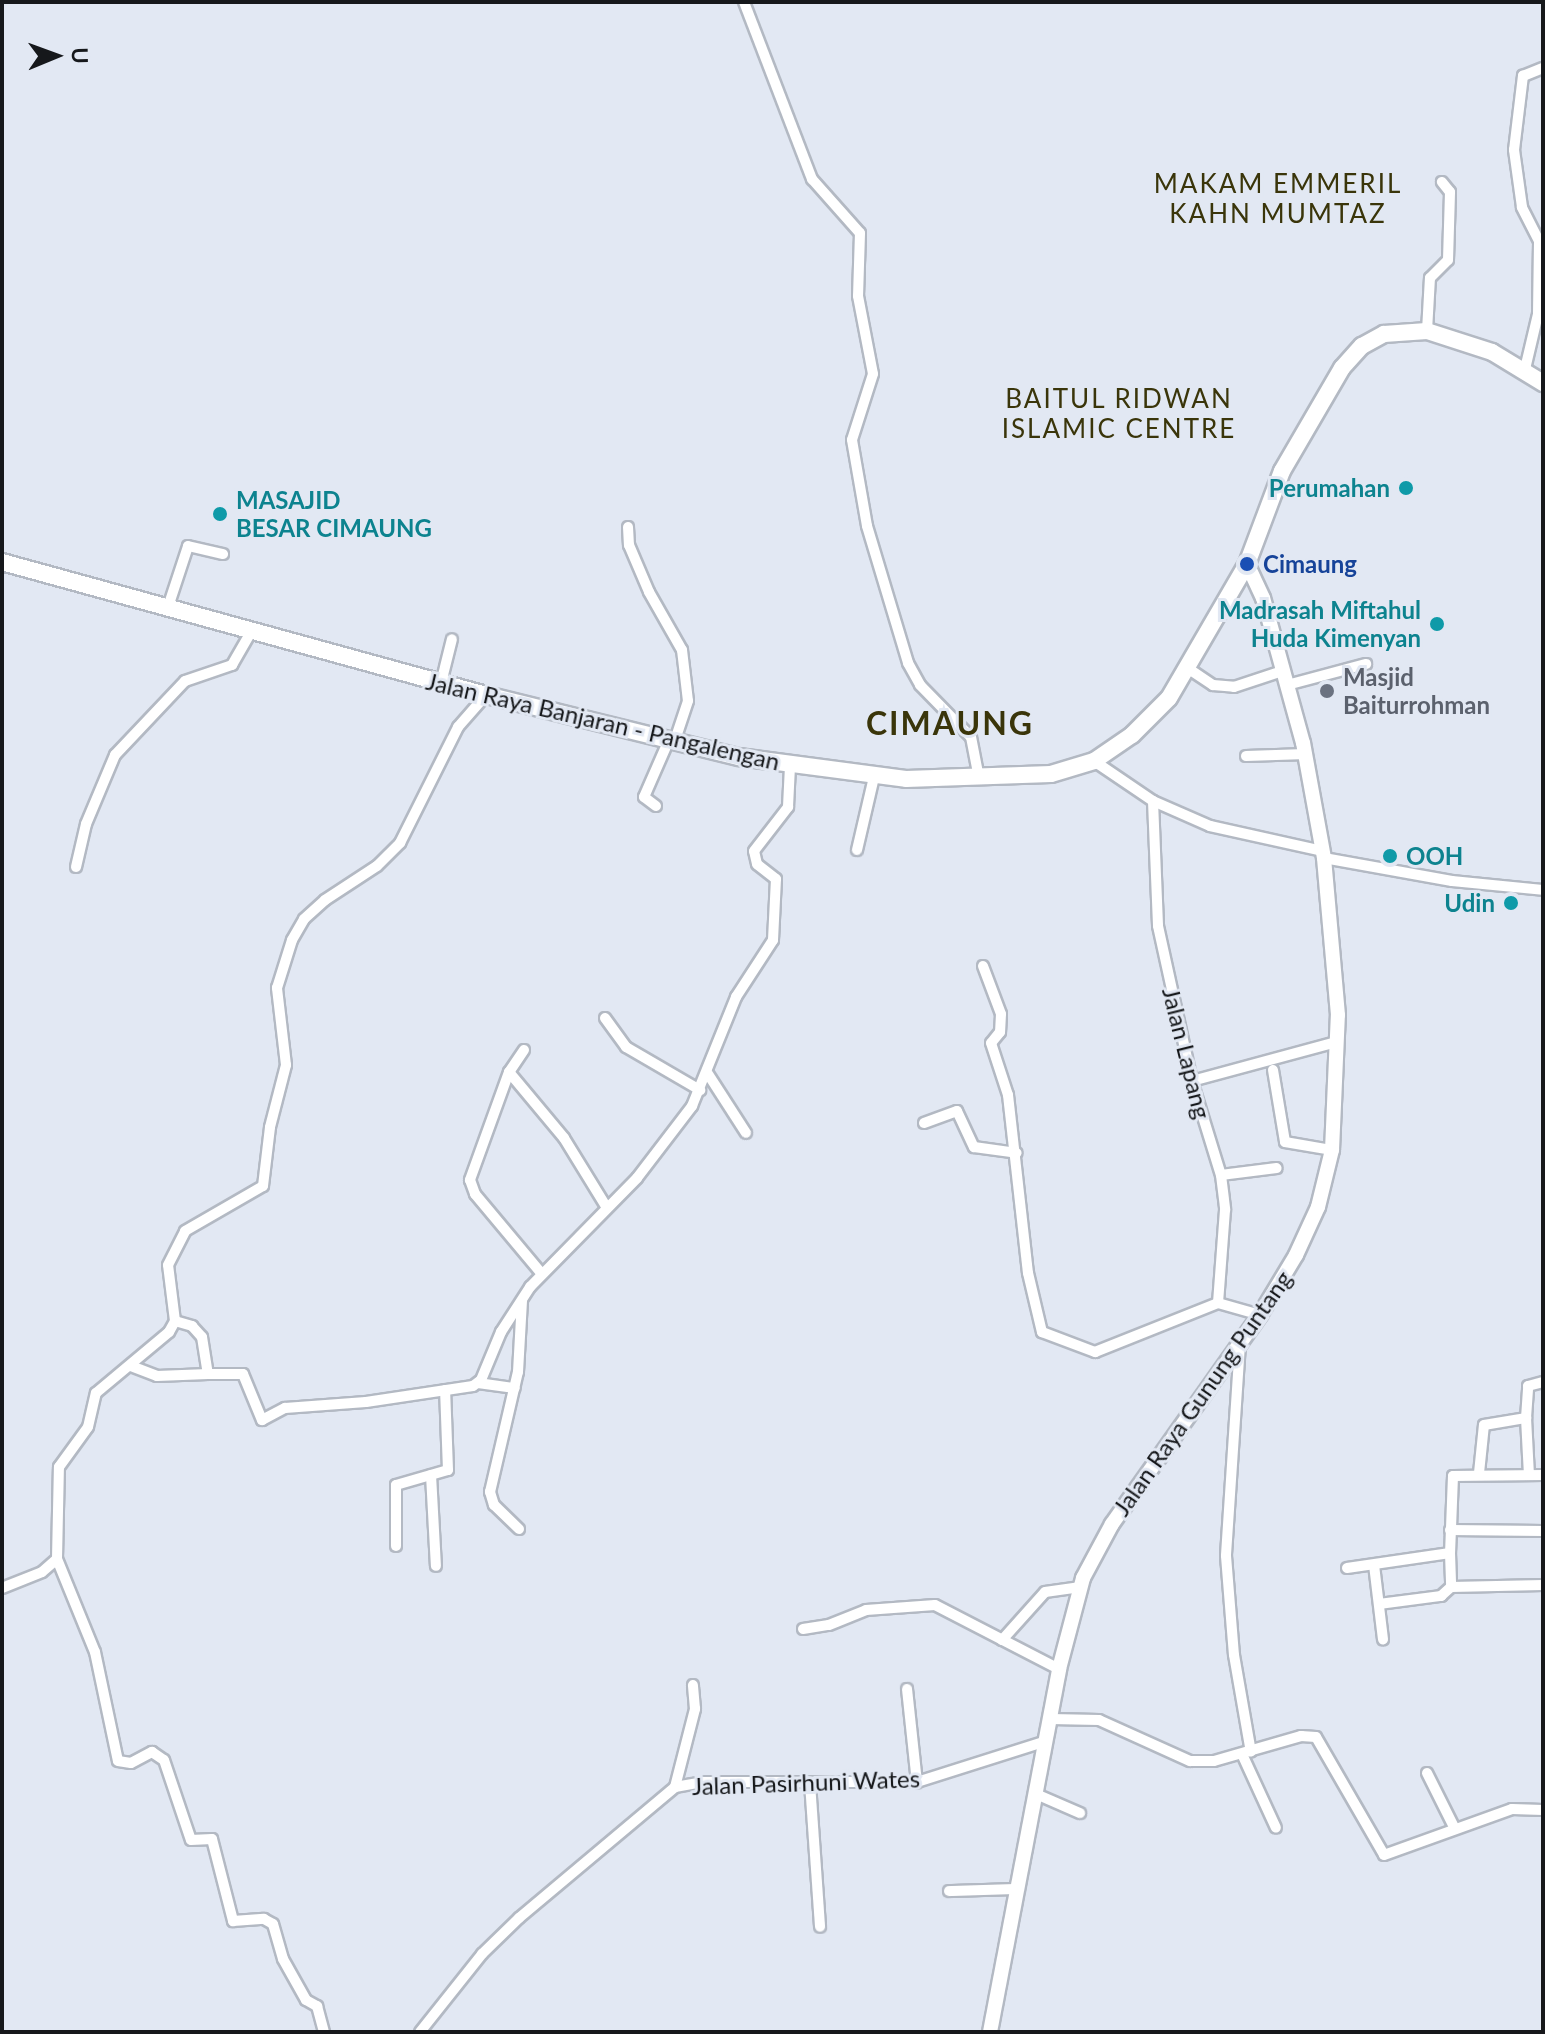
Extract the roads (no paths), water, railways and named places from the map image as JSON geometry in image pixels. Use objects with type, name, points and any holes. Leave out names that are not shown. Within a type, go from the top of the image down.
[{"type":"main road","name":"Jalan Raya Banjaran - Pangalengan","points":[[2,562],[251,632],[671,743],[790,766],[878,777],[979,778],[1051,774],[1094,761],[1153,716],[1189,669],[1247,564],[1282,471],[1352,354],[1375,337],[1427,331],[1470,343],[1525,369],[1543,383]]},
{"type":"street","points":[[744,2],[812,179],[858,227],[858,296],[873,374],[852,440],[864,511],[901,648],[920,685],[971,737],[979,778]]},
{"type":"street","points":[[1525,369],[1536,328],[1541,285],[1537,233],[1523,210],[1514,150],[1523,76],[1543,68]]},
{"type":"street","points":[[1427,331],[1430,278],[1448,260],[1450,192],[1442,182]]},
{"type":"street","points":[[628,527],[629,545],[649,592],[682,650],[688,701],[644,797],[656,806]]},
{"type":"street","points":[[168,607],[188,546],[223,554]]},
{"type":"street","name":"Jalan Raya Gunung Puntang","points":[[990,2032],[1059,1669],[1081,1587],[1112,1524],[1260,1315],[1318,1207],[1332,1150],[1337,1042],[1324,854],[1306,754],[1263,598],[1247,564]]},
{"type":"street","points":[[76,867],[90,812],[115,755],[185,681],[232,665],[251,632]]},
{"type":"street","points":[[441,683],[452,639]]},
{"type":"street","points":[[1189,669],[1213,685],[1234,687],[1366,664]]},
{"type":"street","points":[[175,1321],[168,1265],[185,1231],[259,1191],[265,1180],[270,1127],[286,1065],[277,988],[292,940],[314,909],[377,866],[400,843],[458,727],[486,695]]},
{"type":"street","points":[[1246,756],[1306,754]]},
{"type":"street","points":[[1094,761],[1153,801],[1241,835],[1452,881],[1543,890]]},
{"type":"street","points":[[478,1383],[522,1299],[666,1142],[700,1090],[736,997],[773,940],[776,879],[757,864],[754,851],[788,807],[790,766]]},
{"type":"street","points":[[857,850],[878,777]]},
{"type":"street","name":"Jalan Lapang","points":[[1153,801],[1158,926],[1192,1081],[1221,1175],[1225,1210],[1218,1303]]},
{"type":"street","points":[[983,966],[1001,1014],[1000,1032],[991,1043],[1008,1095],[1033,1307],[1042,1332],[1051,1340],[1084,1352],[1109,1349],[1179,1315],[1218,1303],[1260,1315]]},
{"type":"street","points":[[605,1018],[626,1047],[700,1090]]},
{"type":"street","points":[[1192,1081],[1337,1042]]},
{"type":"street","points":[[524,1050],[509,1072],[470,1180],[475,1194],[542,1274]]},
{"type":"street","points":[[1273,1070],[1285,1142],[1332,1150]]},
{"type":"street","points":[[509,1072],[547,1114],[607,1208]]},
{"type":"street","points":[[708,1074],[746,1133]]},
{"type":"street","points":[[924,1123],[957,1111],[974,1147],[1017,1153]]},
{"type":"street","points":[[1221,1175],[1277,1168]]},
{"type":"street","points":[[519,1529],[490,1497],[515,1388],[522,1299]]},
{"type":"street","points":[[175,1321],[131,1366],[96,1393],[88,1427],[59,1467],[57,1559],[95,1652],[118,1761],[131,1763],[152,1752],[164,1760],[191,1840],[212,1839],[233,1921],[264,1919],[273,1924],[283,1959],[306,2000],[317,2006],[324,2032]]},
{"type":"street","points":[[175,1321],[192,1326],[202,1337],[208,1374]]},
{"type":"street","points":[[1240,1343],[1226,1556],[1234,1655],[1247,1753],[1276,1828]]},
{"type":"street","points":[[131,1366],[157,1376],[243,1374],[257,1416],[264,1420],[301,1406],[445,1390],[478,1383],[515,1388]]},
{"type":"street","points":[[1529,1475],[1528,1386],[1543,1382]]},
{"type":"street","points":[[396,1546],[394,1488],[431,1475],[441,1475],[449,1465],[445,1390]]},
{"type":"street","points":[[1479,1473],[1484,1425],[1526,1418]]},
{"type":"street","points":[[1451,1587],[1450,1480],[1458,1473],[1543,1475]]},
{"type":"street","points":[[431,1475],[436,1566]]},
{"type":"street","points":[[1450,1530],[1543,1531]]},
{"type":"street","points":[[1347,1568],[1450,1553]]},
{"type":"street","points":[[2,1588],[42,1572],[57,1559]]},
{"type":"street","points":[[1374,1565],[1383,1639]]},
{"type":"street","points":[[1379,1604],[1441,1596],[1451,1587],[1543,1585]]},
{"type":"street","points":[[1002,1640],[1045,1592],[1081,1587]]},
{"type":"street","points":[[803,1629],[829,1625],[866,1610],[925,1604],[950,1611],[1059,1669]]},
{"type":"street","points":[[675,1787],[695,1709],[693,1685]]},
{"type":"street","points":[[907,1689],[917,1782]]},
{"type":"street","points":[[1051,1719],[1099,1720],[1190,1761],[1247,1753],[1301,1736],[1316,1737],[1384,1855],[1454,1827],[1512,1809],[1543,1810]]},
{"type":"street","name":"Jalan Pasirhuni Wates","points":[[420,2032],[500,1936],[675,1787],[703,1782],[917,1782],[1046,1741]]},
{"type":"street","points":[[1427,1773],[1454,1827]]},
{"type":"street","points":[[810,1783],[820,1927]]},
{"type":"street","points":[[1036,1794],[1080,1813]]},
{"type":"street","points":[[949,1891],[1018,1889]]},
{"type":"place","name":"Perumahan","points":[[1406,488]]},
{"type":"place","name":"MASAJID BESAR CIMAUNG","points":[[220,514]]},
{"type":"place","name":"Cimaung","points":[[1247,564]]},
{"type":"place","name":"Madrasah Miftahul Huda Kimenyan","points":[[1437,624]]},
{"type":"place","name":"Masjid Baiturrohman","points":[[1327,691]]},
{"type":"place","name":"OOH","points":[[1390,856]]},
{"type":"place","name":"Udin","points":[[1511,903]]},
{"type":"district","name":"MAKAM EMMERIL KAHN MUMTAZ","points":[[1278,199]]},
{"type":"district","name":"BAITUL RIDWAN ISLAMIC CENTRE","points":[[1119,414]]},
{"type":"district","name":"CIMAUNG","points":[[950,723]]}]
